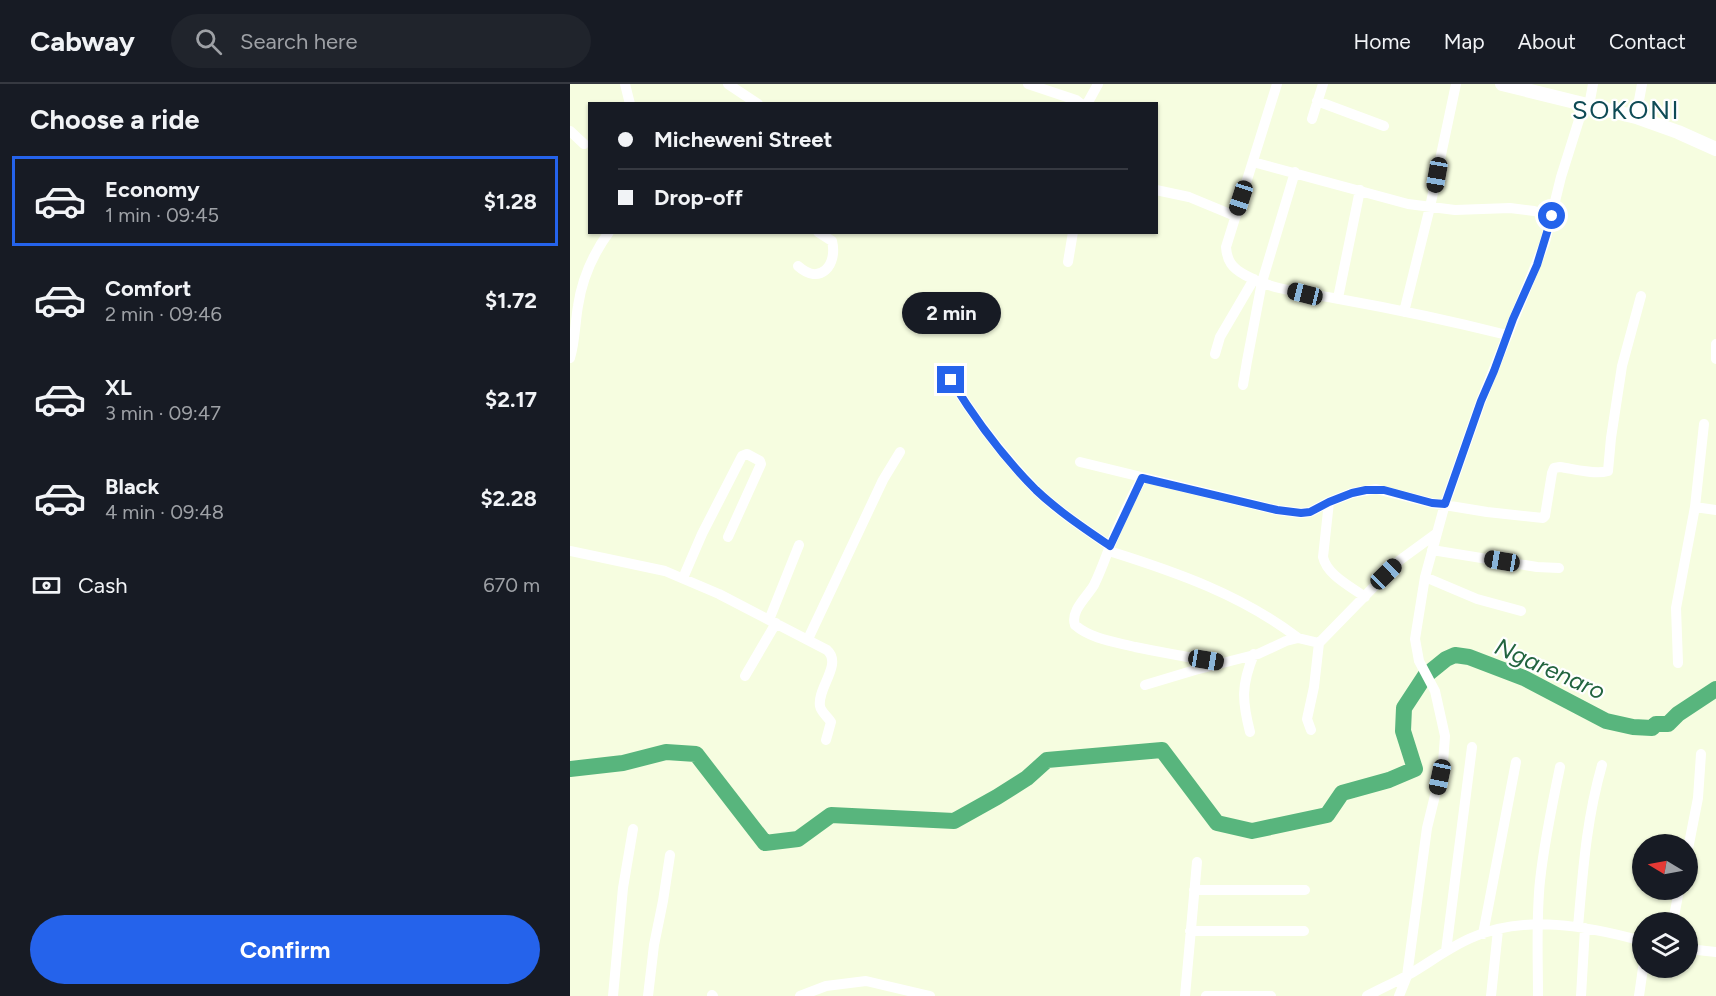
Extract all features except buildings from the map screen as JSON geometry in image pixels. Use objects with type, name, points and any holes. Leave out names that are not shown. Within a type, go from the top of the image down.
[{"type":"street","points":[[625,84],[630,102]]},
{"type":"street","points":[[728,84],[756,102]]},
{"type":"street","points":[[1028,84],[1078,102]]},
{"type":"street","points":[[1088,102],[1098,84]]},
{"type":"street","points":[[1277,84],[1226,247],[1227,259],[1233,267],[1246,276],[1305,294],[1338,298],[1507,335]]},
{"type":"street","points":[[1312,119],[1323,84]]},
{"type":"street","points":[[1404,312],[1430,207],[1456,84]]},
{"type":"street","points":[[1502,84],[1532,88],[1586,105],[1636,117],[1716,149]]},
{"type":"street","points":[[1399,996],[1407,976],[1427,828],[1443,763],[1445,736],[1435,691],[1419,661],[1415,639],[1425,577],[1445,504],[1481,401],[1537,265],[1564,168],[1593,84]]},
{"type":"street","points":[[1636,117],[1641,84]]},
{"type":"street","points":[[1317,101],[1384,126]]},
{"type":"street","points":[[570,131],[584,144]]},
{"type":"street","points":[[1253,162],[1387,199],[1430,207],[1455,210],[1510,208],[1552,216]]},
{"type":"street","points":[[1243,385],[1258,280],[1295,172]]},
{"type":"street","points":[[1158,190],[1189,197],[1235,216]]},
{"type":"street","points":[[1338,298],[1360,190]]},
{"type":"street","points":[[570,358],[574,301],[596,251],[608,234]]},
{"type":"street","points":[[798,266],[812,274],[824,272],[829,266],[833,259],[832,241],[821,234]]},
{"type":"street","points":[[1068,262],[1073,234]]},
{"type":"street","points":[[1215,354],[1220,337],[1258,280]]},
{"type":"street","points":[[1080,462],[1277,510],[1301,513],[1310,512],[1352,493],[1376,489],[1432,503],[1543,518],[1554,468],[1605,473],[1608,471],[1622,366],[1641,296]]},
{"type":"street","points":[[1716,344],[1716,359]]},
{"type":"street","points":[[951,380],[1005,454],[1038,491],[1110,549],[1206,585],[1282,625],[1298,638],[1319,643]]},
{"type":"street","points":[[1678,663],[1676,608],[1695,507],[1704,424]]},
{"type":"street","points":[[808,639],[883,480],[900,452]]},
{"type":"street","points":[[683,578],[716,505],[742,456],[747,454],[760,461],[761,464],[728,537]]},
{"type":"street","points":[[1142,478],[1093,585],[1075,612],[1073,620],[1075,625],[1091,636],[1105,640],[1222,663]]},
{"type":"street","points":[[1329,502],[1323,557],[1325,564],[1365,597]]},
{"type":"street","points":[[1695,507],[1716,510]]},
{"type":"street","points":[[1311,730],[1307,719],[1314,687],[1319,643],[1400,560],[1437,532]]},
{"type":"street","points":[[745,676],[772,622],[799,545]]},
{"type":"street","points":[[1432,550],[1537,567],[1559,568]]},
{"type":"street","points":[[570,551],[665,571],[719,594],[827,650],[833,661],[819,703],[820,708],[831,722],[826,740]]},
{"type":"street","points":[[1425,577],[1477,599],[1521,611]]},
{"type":"street","points":[[1144,685],[1254,654],[1298,638]]},
{"type":"street","points":[[1250,732],[1244,707],[1244,690],[1247,671],[1254,654]]},
{"type":"street","points":[[1446,951],[1472,747]]},
{"type":"street","points":[[1691,834],[1698,798],[1701,754]]},
{"type":"street","points":[[1483,934],[1516,762]]},
{"type":"street","points":[[1581,996],[1581,928],[1586,840],[1592,800],[1602,765]]},
{"type":"street","points":[[1538,996],[1537,925],[1540,881],[1560,767]]},
{"type":"street","points":[[613,996],[623,888],[633,829]]},
{"type":"street","points":[[648,996],[654,945],[670,855]]},
{"type":"street","points":[[1185,996],[1197,862]]},
{"type":"street","points":[[1194,890],[1305,890]]},
{"type":"street","points":[[1366,996],[1407,976],[1473,937],[1498,930],[1537,925],[1581,928],[1632,938]]},
{"type":"street","points":[[1491,996],[1498,930]]},
{"type":"street","points":[[1190,931],[1304,931]]},
{"type":"street","points":[[1698,950],[1716,952]]},
{"type":"street","points":[[1639,996],[1642,978]]},
{"type":"street","points":[[800,996],[826,986],[866,981],[930,996]]},
{"type":"street","points":[[1206,996],[1271,996]]},
{"type":"waterway","name":"Ngarenaro","points":[[570,769],[623,763],[666,752],[696,754],[765,843],[798,839],[831,815],[954,821],[1027,778],[1047,760],[1162,750],[1217,823],[1252,831],[1327,815],[1342,793],[1389,780],[1415,769],[1403,731],[1404,708],[1425,676],[1446,659],[1455,655],[1469,657],[1524,678],[1606,721],[1633,727],[1652,728],[1656,724],[1668,724],[1678,714],[1716,689]]},
{"type":"district","name":"SOKONI","points":[[1626,110]]},
{"type":"route","points":[[951,380],[1012,464],[1038,491],[1064,513],[1110,546],[1142,478],[1277,510],[1301,513],[1310,512],[1352,493],[1376,489],[1445,504],[1481,401],[1537,265],[1552,216]]}]
